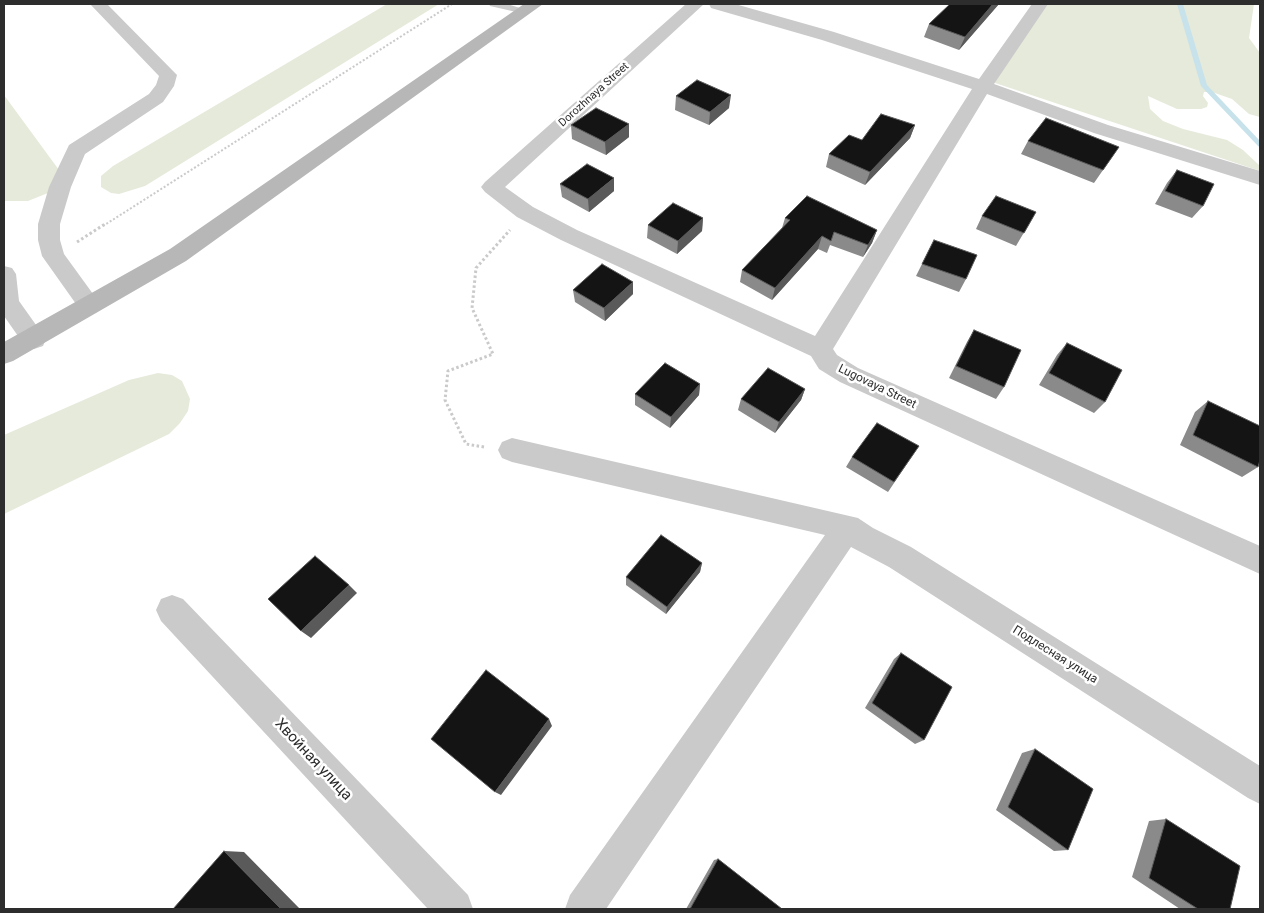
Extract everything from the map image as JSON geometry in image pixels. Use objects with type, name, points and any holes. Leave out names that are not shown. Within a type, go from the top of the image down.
[{"type":"street","points":[[89,305],[53,256],[49,240],[49,224],[60,187],[76,150],[156,98],[165,86],[168,75],[98,4]]},
{"type":"street","name":"Dorozhnaya Street","points":[[525,212],[492,186],[696,4]]},
{"type":"street","points":[[717,4],[828,36],[983,86],[1101,129],[1260,178]]},
{"type":"street","points":[[525,212],[569,235],[820,350],[983,86],[1040,4]]},
{"type":"street","points":[[4,354],[34,339],[89,305],[178,255],[530,7]]},
{"type":"street","points":[[4,274],[7,303],[34,339]]},
{"type":"street","name":"Lugovaya Street","points":[[820,350],[828,362],[849,375],[1260,560]]},
{"type":"street","points":[[512,450],[848,527],[584,909]]},
{"type":"street","name":"Подлесная улица","points":[[848,527],[864,538],[900,557],[1260,786]]},
{"type":"street","name":"Хвойная улица","points":[[172,610],[454,909]]},
{"type":"lane","points":[[494,4],[530,7]]},
{"type":"path","points":[[53,256],[452,4]]},
{"type":"path","points":[[512,450],[466,444],[445,400],[448,371],[492,354],[472,308],[476,268],[525,212]]},
{"type":"shaded area","points":[[387,4],[439,4],[145,186],[119,194],[111,193],[101,187],[101,176],[113,166]]},
{"type":"shaded area","points":[[1040,4],[1254,4],[1249,38],[1260,53],[1260,117],[1249,114],[1232,99],[1212,92],[1204,92],[1203,96],[1208,103],[1207,107],[1201,109],[1177,109],[1148,96],[1150,109],[1163,121],[1183,129],[1227,140],[1243,150],[1260,166],[1260,171],[986,80],[1030,25]]},
{"type":"shaded area","points":[[4,95],[59,170],[48,193],[28,201],[4,201]]},
{"type":"shaded area","points":[[158,373],[172,375],[182,381],[190,399],[188,411],[169,434],[4,514],[4,435],[129,380]]},
{"type":"building","points":[[950,4],[993,4],[965,37],[929,24]]},
{"type":"building","points":[[697,80],[731,95],[710,112],[676,96]]},
{"type":"building","points":[[596,108],[629,124],[605,142],[571,125]]},
{"type":"building","points":[[881,114],[915,125],[870,172],[829,154],[849,135],[862,140]]},
{"type":"building","points":[[1046,118],[1119,147],[1103,170],[1028,141]]},
{"type":"building","points":[[587,164],[614,178],[588,199],[560,184]]},
{"type":"building","points":[[1177,170],[1214,184],[1203,206],[1165,191]]},
{"type":"building","points":[[807,196],[877,230],[868,245],[834,232],[831,241],[822,236],[775,288],[742,270],[790,220],[785,218]]},
{"type":"building","points":[[996,196],[1036,212],[1024,233],[982,216]]},
{"type":"building","points":[[673,203],[703,218],[678,241],[648,225]]},
{"type":"building","points":[[934,240],[977,255],[966,279],[922,264]]},
{"type":"building","points":[[602,264],[633,282],[604,308],[573,290]]},
{"type":"building","points":[[974,330],[1021,350],[1004,387],[956,366]]},
{"type":"building","points":[[1067,343],[1122,370],[1105,402],[1049,373]]},
{"type":"building","points":[[665,363],[700,384],[671,417],[635,394]]},
{"type":"building","points":[[768,368],[805,389],[779,422],[741,399]]},
{"type":"building","points":[[1208,401],[1260,426],[1260,460],[1258,467],[1193,435]]},
{"type":"building","points":[[877,423],[919,446],[894,482],[852,457]]},
{"type":"building","points":[[661,535],[702,563],[667,607],[626,577]]},
{"type":"building","points":[[315,556],[349,585],[301,631],[268,599]]},
{"type":"building","points":[[901,653],[952,687],[924,740],[872,703]]},
{"type":"building","points":[[486,670],[549,719],[495,792],[431,739]]},
{"type":"building","points":[[1035,749],[1093,789],[1068,850],[1008,807]]},
{"type":"building","points":[[1166,819],[1240,866],[1230,909],[1198,909],[1149,878]]},
{"type":"building","points":[[224,851],[281,909],[173,909]]},
{"type":"building","points":[[718,859],[782,909],[690,909]]},
{"type":"waterway","points":[[1180,4],[1204,86],[1260,145]]}]
